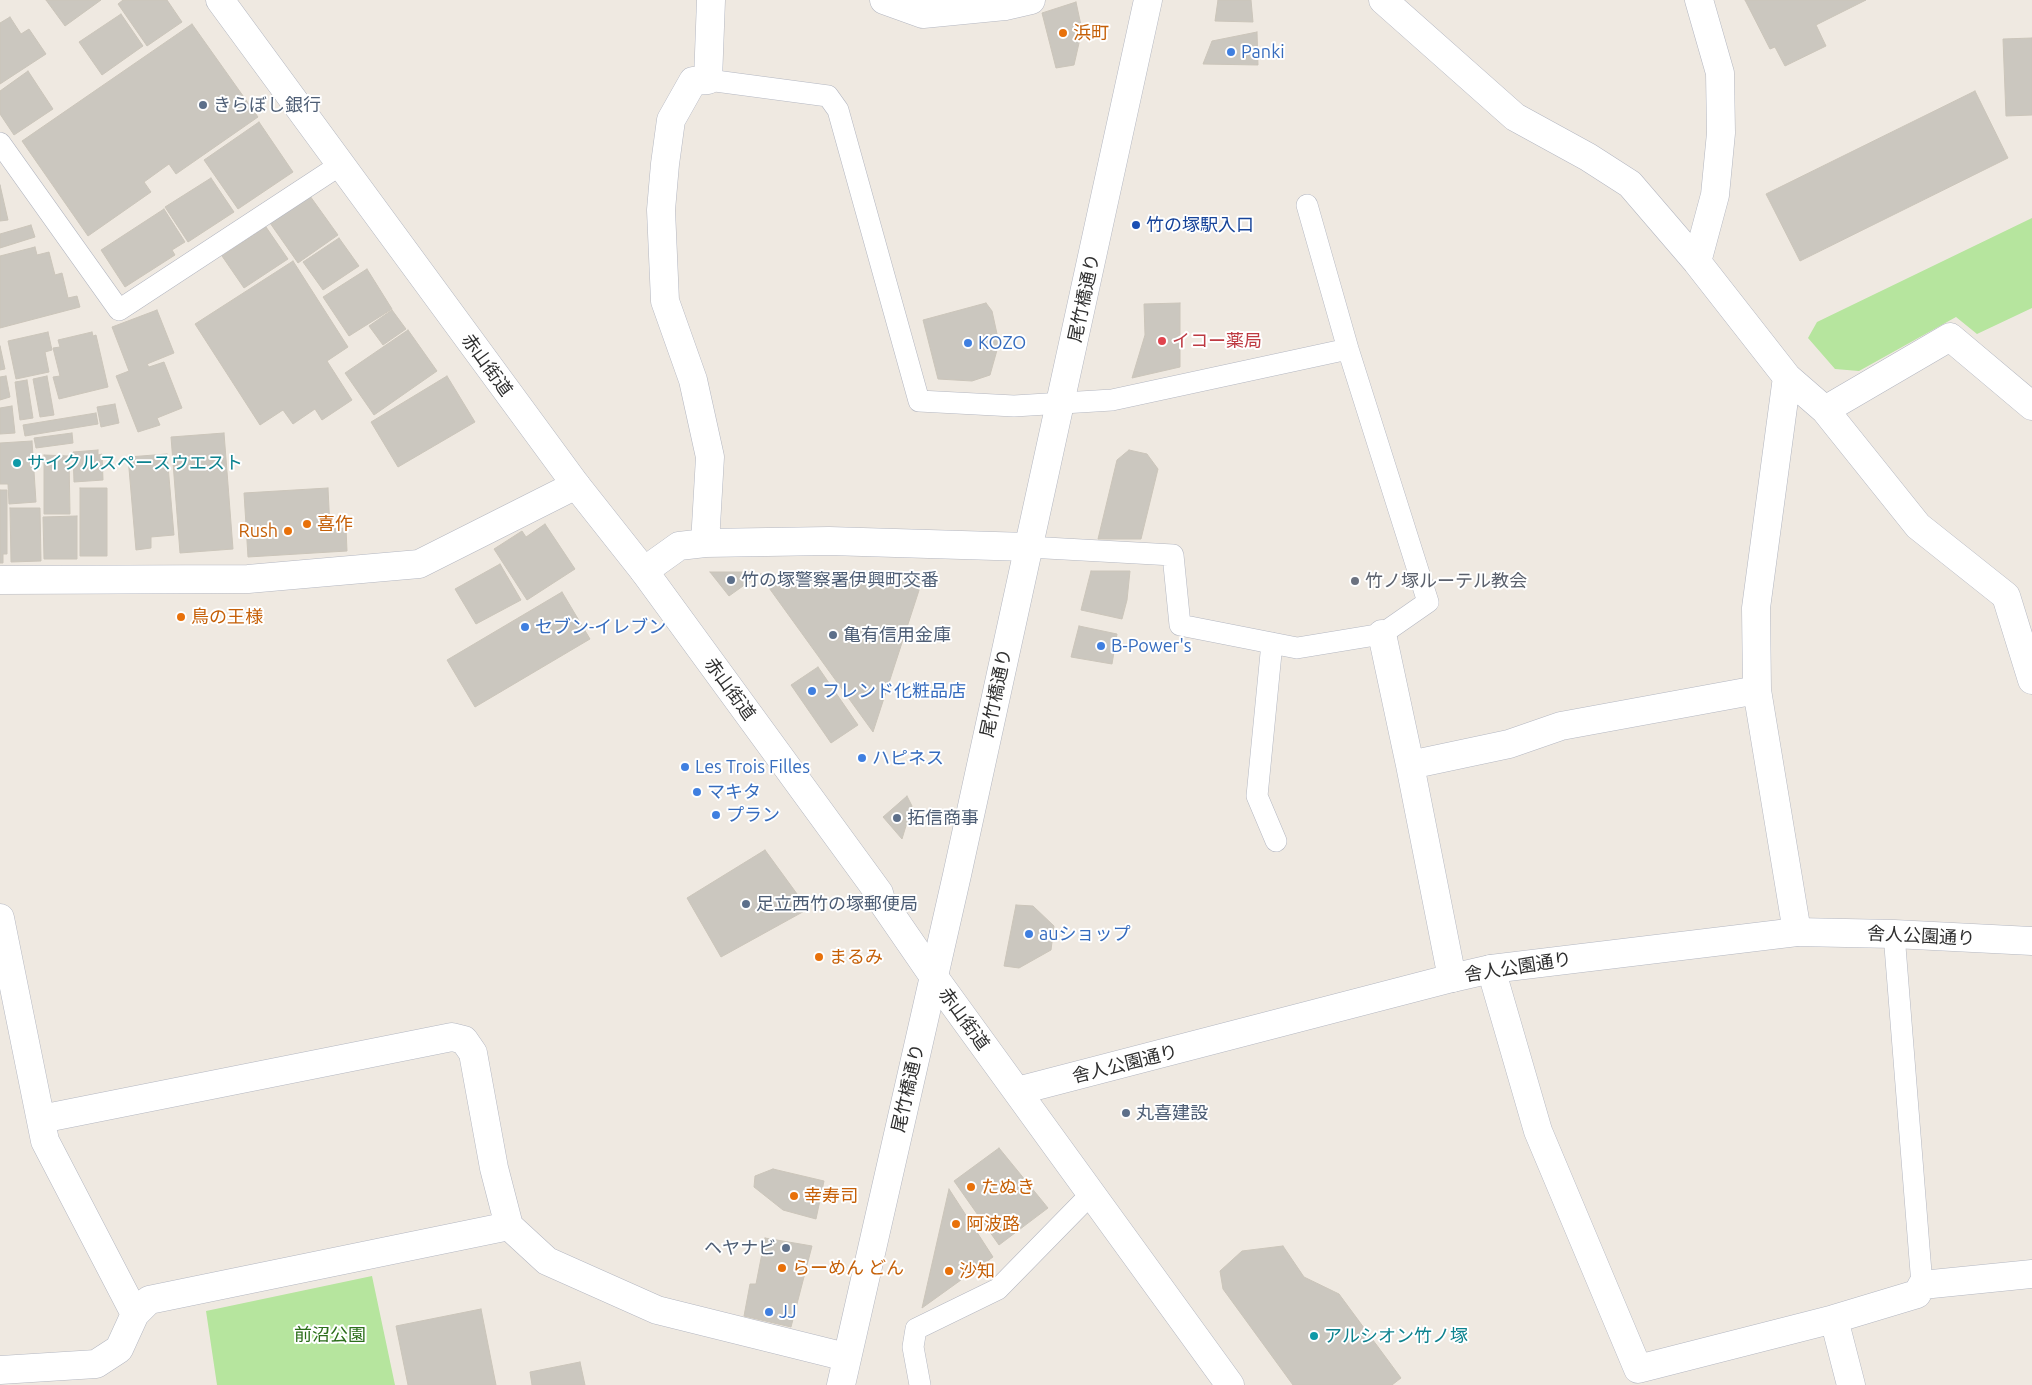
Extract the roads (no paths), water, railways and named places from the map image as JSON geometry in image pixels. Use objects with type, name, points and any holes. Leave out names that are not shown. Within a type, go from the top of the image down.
[{"type":"street","name":"赤山街道","points":[[220,0],[576,485],[644,571],[879,893],[881,900],[934,977],[1230,1385]]},
{"type":"street","points":[[705,543],[710,456],[693,380],[665,302],[661,210],[665,164],[672,120],[693,81],[708,80],[711,0]]},
{"type":"street","points":[[899,3],[923,14],[1005,6],[1031,0]]},
{"type":"street","name":"尾竹橋通り","points":[[840,1385],[934,977],[1148,0]]},
{"type":"street","points":[[1383,0],[1515,117],[1588,157],[1630,184],[1697,262],[1787,378],[1825,410],[1918,526],[2006,596],[2032,680]]},
{"type":"street","points":[[1697,262],[1714,195],[1721,133],[1720,72],[1699,0]]},
{"type":"street","points":[[1825,410],[1950,337],[2032,406]]},
{"type":"street","points":[[1787,378],[1756,608],[1757,690],[1797,932]]},
{"type":"street","points":[[0,580],[248,579],[419,564],[576,485]]},
{"type":"street","points":[[644,571],[679,546],[705,543],[829,541],[1028,547]]},
{"type":"street","points":[[1382,634],[1452,978]]},
{"type":"street","points":[[1410,765],[1509,744],[1561,726],[1757,690]]},
{"type":"street","points":[[0,918],[45,1141],[135,1314]]},
{"type":"street","name":"舎人公園通り","points":[[1017,1091],[1491,969],[1797,932],[1894,934],[2032,941]]},
{"type":"street","points":[[1491,969],[1538,1131],[1638,1369],[1834,1319],[1917,1294],[1922,1285],[2032,1274]]},
{"type":"street","points":[[41,1119],[452,1037],[464,1040],[473,1054],[494,1168],[509,1226],[547,1260],[657,1310],[846,1357]]},
{"type":"street","points":[[0,1370],[60,1376],[96,1364],[119,1349],[135,1314],[149,1300],[509,1226]]},
{"type":"street","points":[[1834,1319],[1851,1385]]},
{"type":"lane","points":[[708,80],[828,96],[838,110],[919,401],[1014,406],[1112,400],[1348,349]]},
{"type":"lane","points":[[0,144],[119,310],[340,165]]},
{"type":"lane","points":[[1028,547],[1173,555],[1180,625],[1296,648],[1382,634],[1428,602],[1348,349],[1307,205]]},
{"type":"lane","points":[[1272,643],[1257,796],[1276,841]]},
{"type":"lane","points":[[1894,934],[1922,1285]]},
{"type":"lane","points":[[920,1385],[913,1347],[916,1329],[998,1289],[1091,1194]]},
{"type":"place","name":"浜町","points":[[1063,33]]},
{"type":"place","name":"Panki","points":[[1231,52]]},
{"type":"place","name":"きらぼし銀行","points":[[203,105]]},
{"type":"place","name":"竹の塚駅入口","points":[[1136,225]]},
{"type":"place","name":"イコー薬局","points":[[1162,341]]},
{"type":"place","name":"KOZO","points":[[968,343]]},
{"type":"place","name":"サイクルスペースウエスト","points":[[17,463]]},
{"type":"place","name":"喜作","points":[[307,524]]},
{"type":"place","name":"Rush","points":[[288,531]]},
{"type":"place","name":"竹の塚警察署伊興町交番","points":[[731,580]]},
{"type":"place","name":"竹ノ塚ルーテル教会","points":[[1355,581]]},
{"type":"place","name":"鳥の王様","points":[[181,617]]},
{"type":"place","name":"セブン-イレブン","points":[[525,627]]},
{"type":"place","name":"亀有信用金庫","points":[[833,635]]},
{"type":"place","name":"B-Power's","points":[[1101,646]]},
{"type":"place","name":"フレンド化粧品店","points":[[812,691]]},
{"type":"place","name":"ハピネス","points":[[862,758]]},
{"type":"place","name":"Les Trois Filles","points":[[685,767]]},
{"type":"place","name":"マキタ","points":[[697,792]]},
{"type":"place","name":"プラン","points":[[716,815]]},
{"type":"place","name":"拓信商事","points":[[897,818]]},
{"type":"place","name":"足立西竹の塚郵便局","points":[[746,904]]},
{"type":"place","name":"auショップ","points":[[1029,934]]},
{"type":"place","name":"まるみ","points":[[819,957]]},
{"type":"place","name":"丸喜建設","points":[[1126,1113]]},
{"type":"place","name":"たぬき","points":[[971,1187]]},
{"type":"place","name":"幸寿司","points":[[794,1196]]},
{"type":"place","name":"阿波路","points":[[956,1224]]},
{"type":"place","name":"ヘヤナビ","points":[[786,1248]]},
{"type":"place","name":"らーめん どん","points":[[782,1268]]},
{"type":"place","name":"沙知","points":[[949,1271]]},
{"type":"place","name":"JJ","points":[[769,1312]]},
{"type":"place","name":"アルシオン竹ノ塚","points":[[1314,1336]]},
{"type":"park label","name":"前沼公園","points":[[330,1335]]}]
